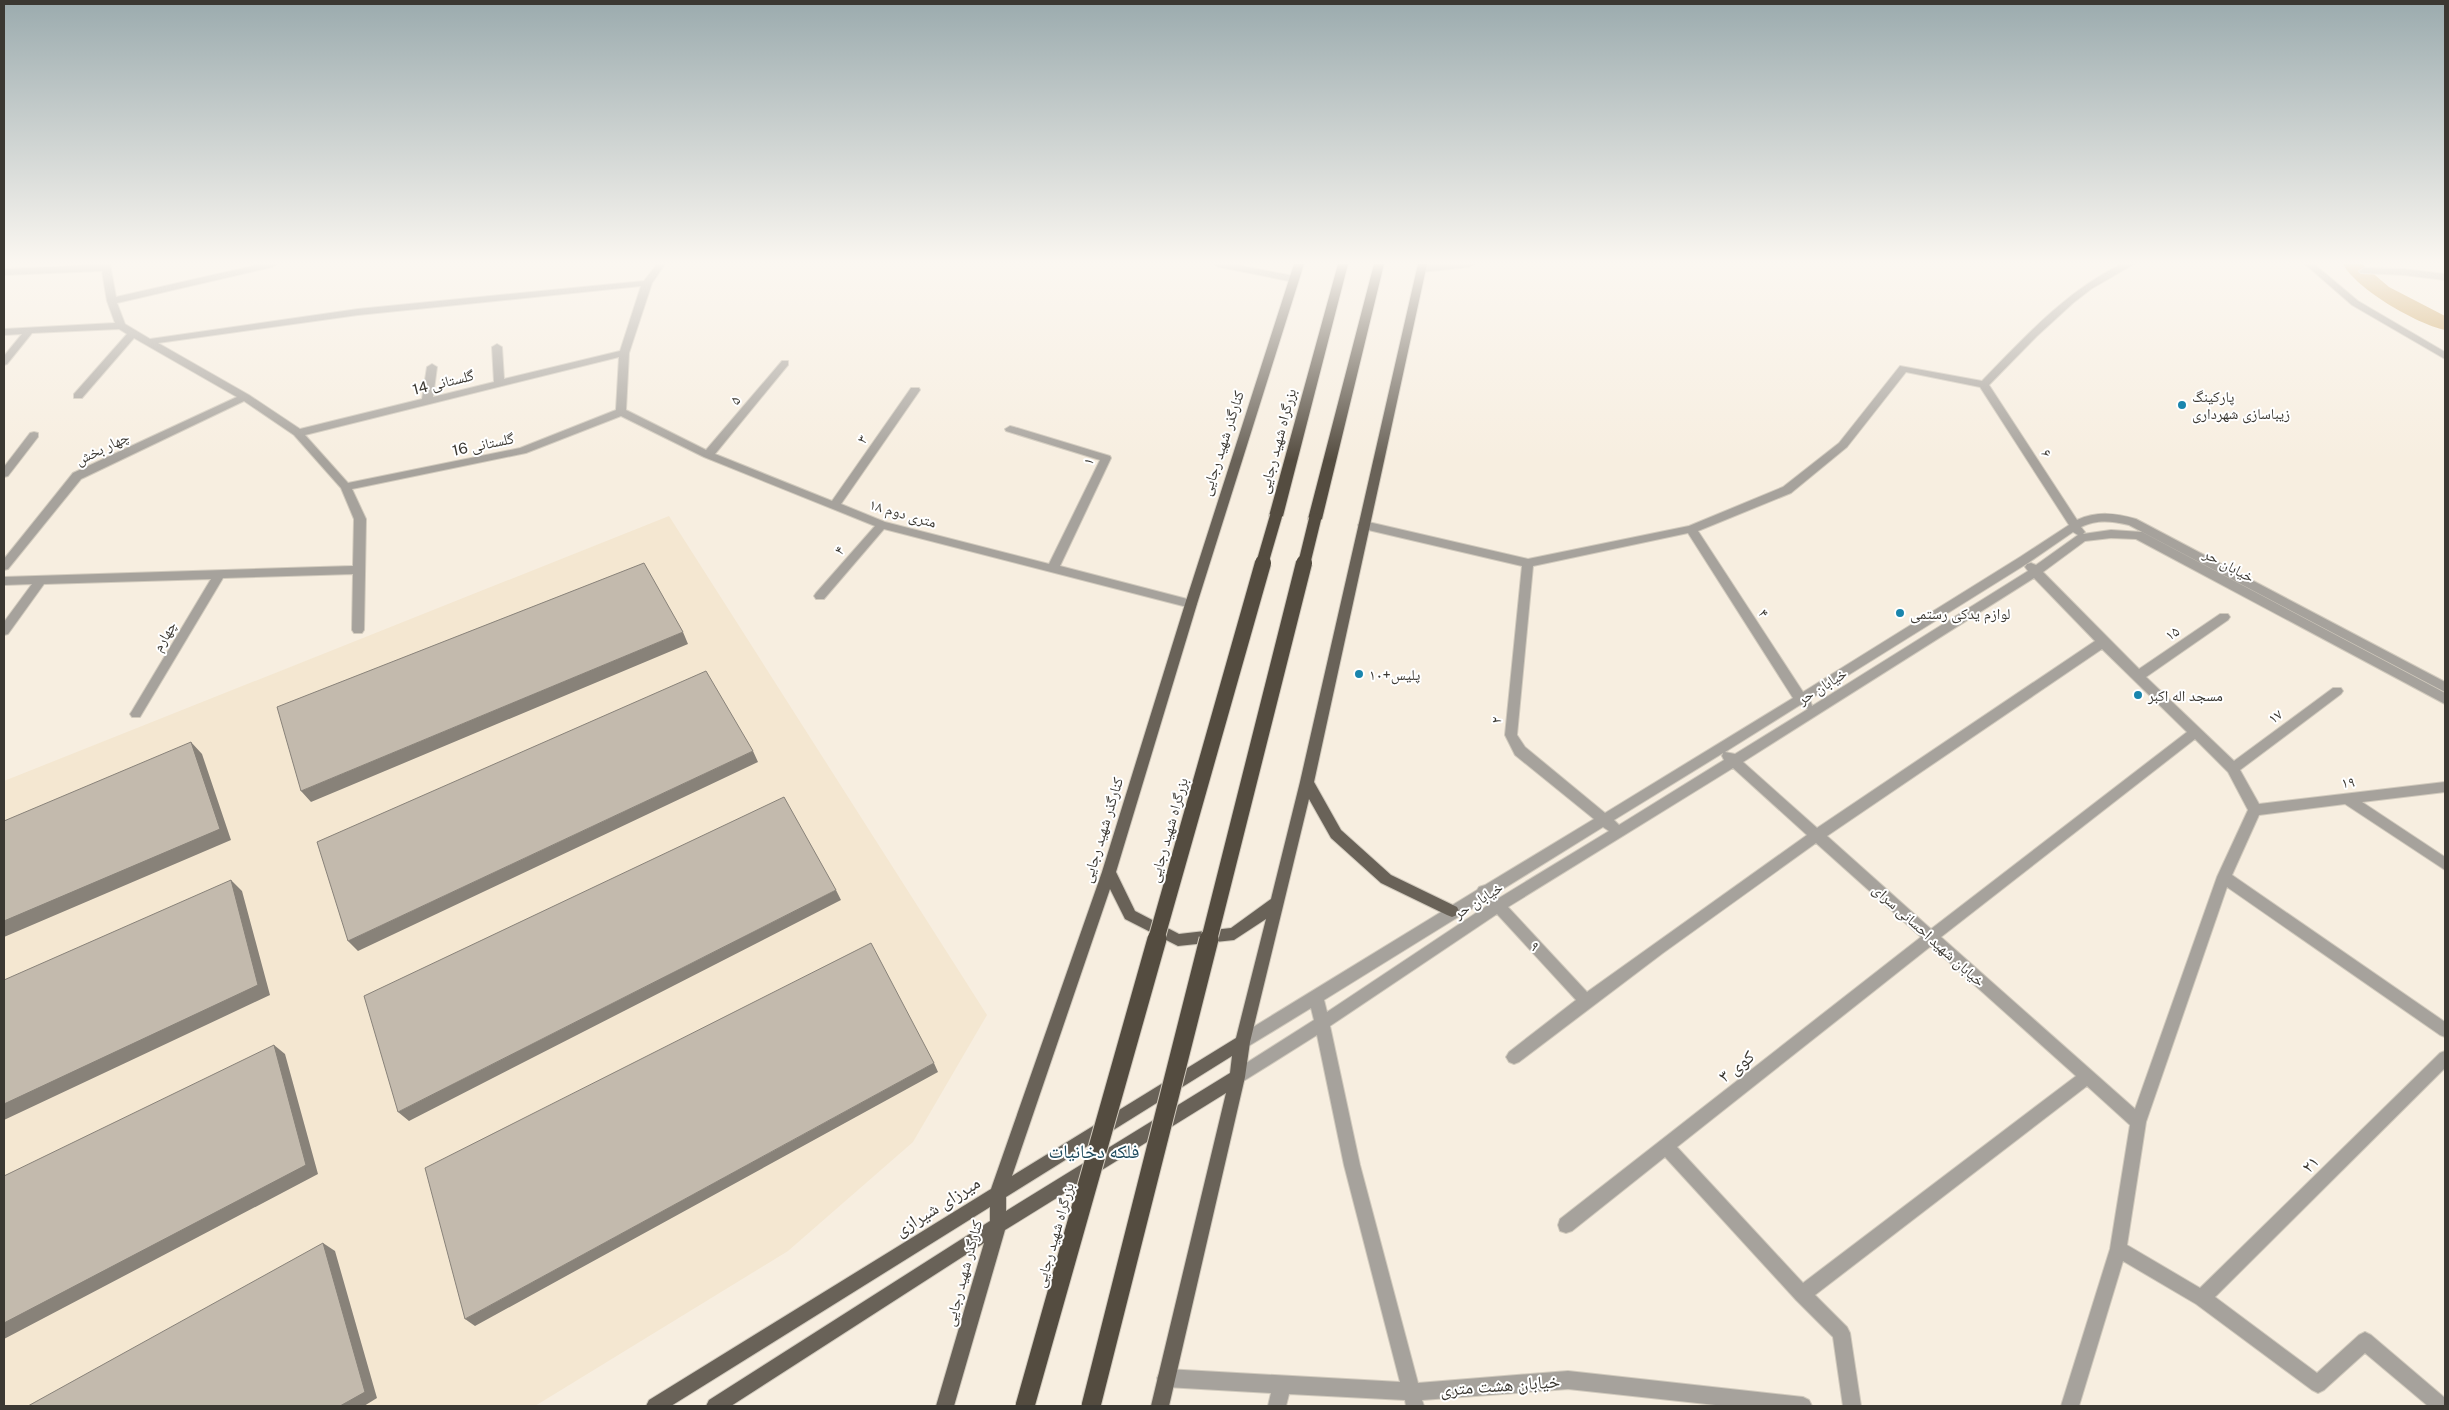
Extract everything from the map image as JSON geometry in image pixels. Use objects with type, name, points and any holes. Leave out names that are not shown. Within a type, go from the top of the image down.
[{"type":"highway","name":"بزرگراه شهید رجایی","points":[[1025,1406],[1276,516],[1326,330]]},
{"type":"highway","points":[[1091,1406],[1363,330]]},
{"type":"main road","name":"کنارگذر شهید رجایی","points":[[945,1406],[998,1226],[998,1192],[1109,872],[1278,330]]},
{"type":"main road","points":[[1160,1406],[1237,1077],[1242,1042],[1306,782],[1408,330]]},
{"type":"main road","points":[[1306,782],[1336,834],[1386,879],[1452,911]]},
{"type":"main road","points":[[1109,872],[1130,916],[1178,940],[1234,934],[1276,902]]},
{"type":"main road","name":"میرزای شیرازی","points":[[655,1406],[1242,1042]]},
{"type":"main road","points":[[715,1406],[1237,1077]]},
{"type":"street","points":[[4,332],[51,330]]},
{"type":"street","points":[[128,330],[244,397],[298,433],[346,487],[360,519],[358,630]]},
{"type":"street","points":[[146,342],[232,330]]},
{"type":"street","points":[[621,412],[624,353],[632,330]]},
{"type":"street","points":[[1364,524],[1528,563],[1691,529],[1787,490],[1843,445],[1904,368],[1984,385],[2038,330]]},
{"type":"street","points":[[2401,330],[2445,356]]},
{"type":"street","points":[[4,362],[29,331]]},
{"type":"street","points":[[78,396],[133,333]]},
{"type":"street","points":[[497,347],[499,383]]},
{"type":"street","name":"گلستانی 14","points":[[298,433],[624,353]]},
{"type":"street","name":"۵","points":[[708,455],[785,363]]},
{"type":"street","points":[[427,401],[432,367]]},
{"type":"street","name":"۶","points":[[1984,385],[2076,525],[2082,538]]},
{"type":"street","name":"۳","points":[[834,506],[915,390]]},
{"type":"street","name":"چهار بخش","points":[[4,566],[77,476],[244,397]]},
{"type":"street","name":"۱۸ متری دوم","points":[[621,412],[708,455],[882,525],[1191,604]]},
{"type":"street","name":"گلستانی 16","points":[[346,487],[522,451],[621,412]]},
{"type":"street","name":"۱","points":[[1010,429],[1106,458],[1053,568]]},
{"type":"street","points":[[4,474],[34,435]]},
{"type":"street","name":"خیابان حر","points":[[1242,1042],[1484,891],[1801,699],[2024,560],[2076,525],[2091,518],[2110,517],[2132,522],[2445,688]]},
{"type":"street","name":"۴","points":[[820,596],[882,525]]},
{"type":"street","name":"۴","points":[[1691,529],[1801,699],[1814,711]]},
{"type":"street","name":"خیابان حر","points":[[1237,1077],[1321,1024],[1498,906],[1734,761],[2035,572],[2082,538],[2111,534],[2138,536],[2445,699]]},
{"type":"street","points":[[2024,560],[2103,642],[2233,768],[2255,810],[2224,877],[2138,1122],[2118,1249],[2070,1406]]},
{"type":"street","name":"۲","points":[[1528,563],[1511,735],[1520,751],[1619,832]]},
{"type":"street","points":[[4,581],[360,570]]},
{"type":"street","name":"چهارم","points":[[136,714],[220,574]]},
{"type":"street","points":[[4,631],[41,580]]},
{"type":"street","name":"۱۵","points":[[2138,676],[2224,617]]},
{"type":"street","points":[[1514,1057],[1586,1001],[1816,834],[2103,642]]},
{"type":"street","name":"۱۷","points":[[2233,768],[2337,691]]},
{"type":"street","name":"کوی ۳","points":[[1566,1225],[1931,937],[2196,732]]},
{"type":"street","name":"خیابان شهید احسانی سرای","points":[[1720,748],[2138,1122]]},
{"type":"street","name":"۱۹","points":[[2255,810],[2445,787]]},
{"type":"street","points":[[2347,799],[2445,864]]},
{"type":"street","points":[[2224,877],[2445,1030]]},
{"type":"street","name":"۹","points":[[1484,891],[1586,1001]]},
{"type":"street","points":[[1316,996],[1352,1165],[1413,1399]]},
{"type":"street","name":"۲۱","points":[[2202,1298],[2445,1058]]},
{"type":"street","points":[[1802,1294],[2087,1077]]},
{"type":"street","points":[[1666,1147],[1802,1294],[1841,1333],[1852,1406]]},
{"type":"street","points":[[2118,1249],[2202,1298],[2318,1384],[2365,1341],[2441,1406]]},
{"type":"street","name":"خیابان هشت متری","points":[[1166,1378],[1282,1385],[1413,1399],[1568,1380],[1731,1402],[1803,1406]]},
{"type":"street","points":[[1277,1406],[1282,1385]]},
{"type":"shaded area","points":[[669,516],[987,1015],[913,1142],[788,1251],[535,1406],[4,1406],[4,781]]},
{"type":"building","points":[[644,563],[683,632],[301,791],[277,707]]},
{"type":"building","points":[[706,671],[753,751],[348,941],[317,842]]},
{"type":"building","points":[[191,742],[220,829],[4,921],[4,821]]},
{"type":"building","points":[[784,797],[836,890],[398,1112],[364,996]]},
{"type":"building","points":[[231,880],[258,985],[4,1104],[4,980]]},
{"type":"building","points":[[871,943],[934,1063],[465,1319],[425,1168]]},
{"type":"building","points":[[274,1045],[306,1165],[4,1323],[4,1176]]},
{"type":"building","points":[[323,1243],[365,1392],[340,1406],[28,1406]]},
{"type":"place","name":"پارکینگ زیباسازی شهرداری","points":[[2182,405]]},
{"type":"place","name":"لوازم یدکی رستمی","points":[[1900,613]]},
{"type":"place","name":"پلیس+١٠","points":[[1359,674]]},
{"type":"place","name":"مسجد اله اکبر","points":[[2138,695]]},
{"type":"district","name":"فلکه دخانیات","points":[[1094,1151]]}]
